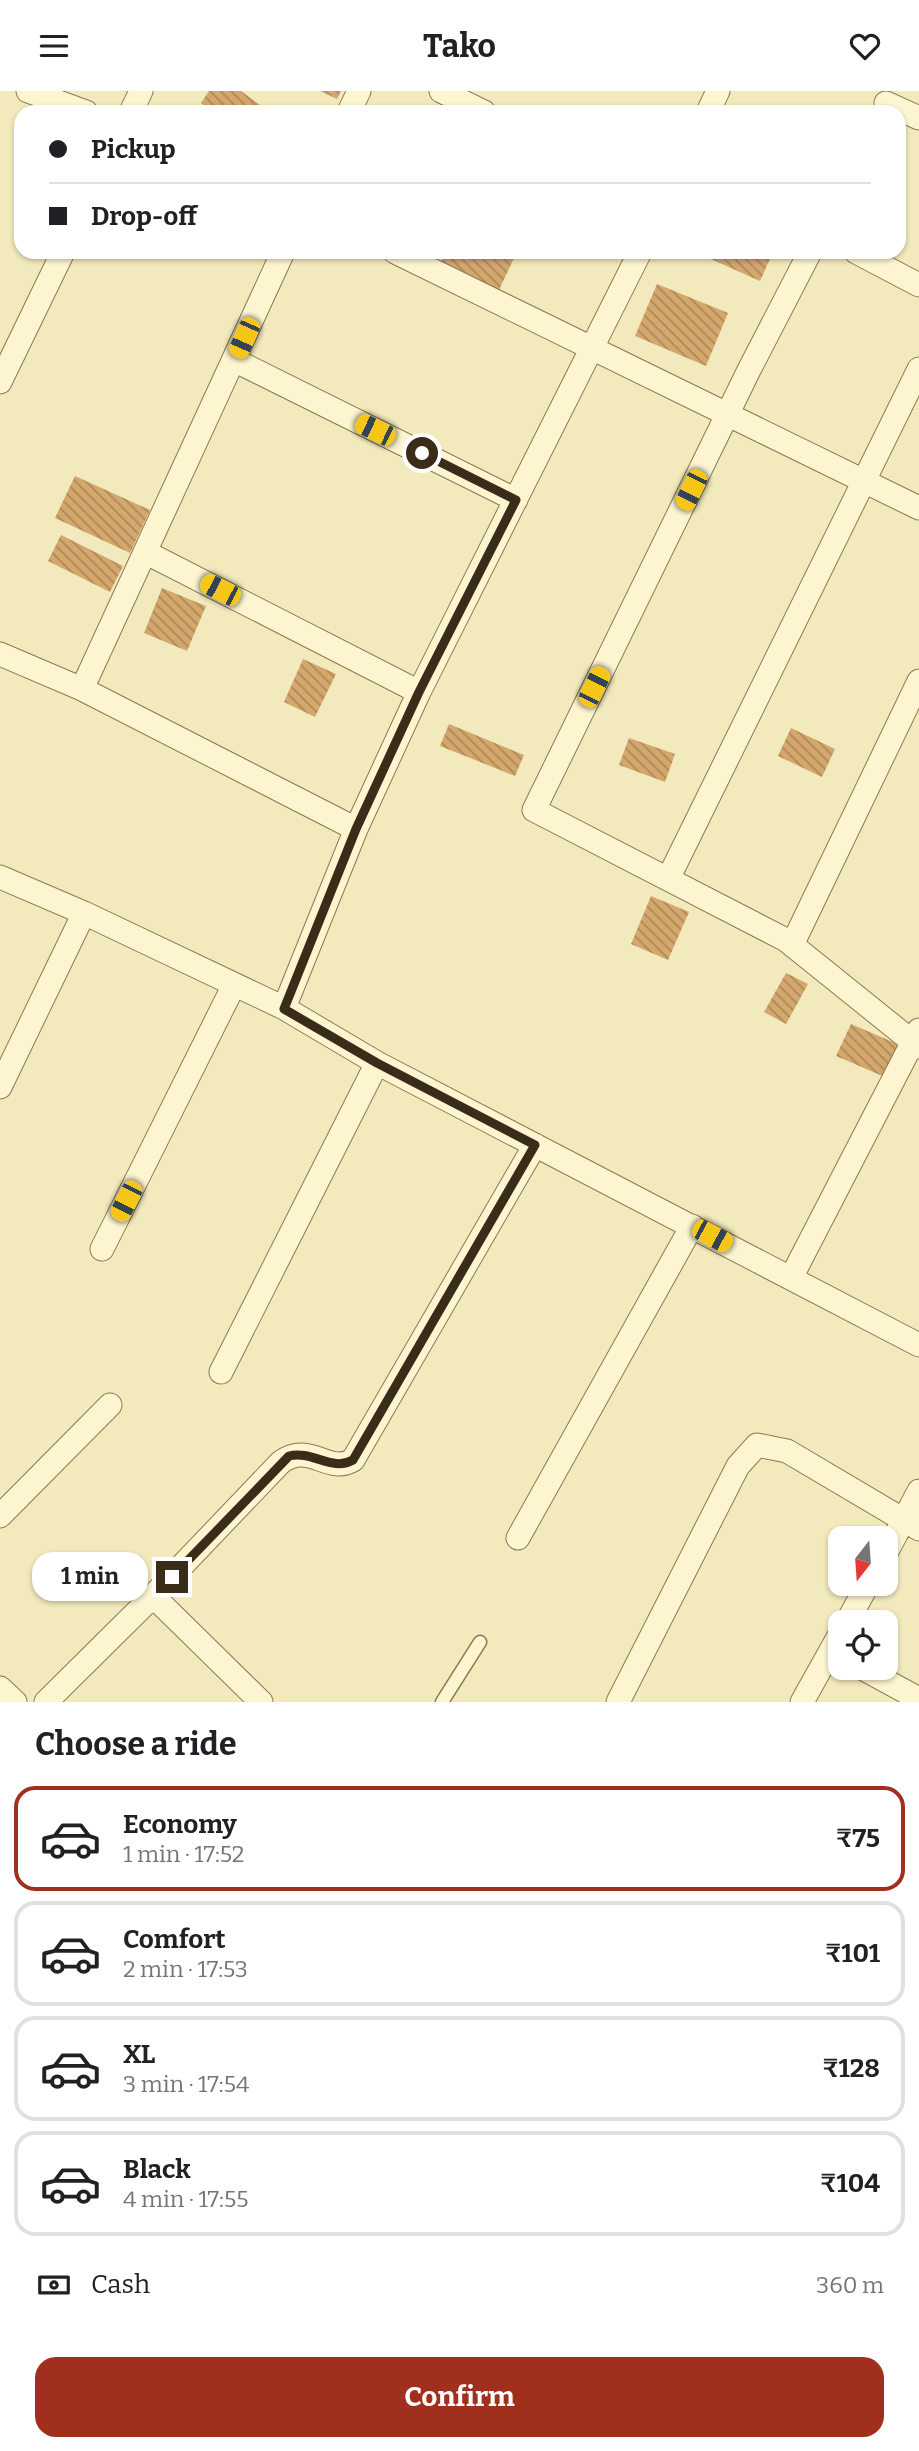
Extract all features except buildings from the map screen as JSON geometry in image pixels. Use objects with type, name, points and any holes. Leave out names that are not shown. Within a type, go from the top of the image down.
[{"type":"street","points":[[28,91],[67,105]]},
{"type":"street","points":[[441,91],[470,105]]},
{"type":"street","points":[[0,382],[60,259]]},
{"type":"street","points":[[82,689],[280,259]]},
{"type":"street","points":[[410,259],[919,508]]},
{"type":"street","points":[[284,1009],[356,829],[419,692],[637,259]]},
{"type":"street","points":[[791,1278],[917,1040],[792,945],[534,810],[806,259]]},
{"type":"street","points":[[869,259],[919,285]]},
{"type":"street","points":[[234,360],[516,500]]},
{"type":"street","points":[[668,879],[919,369]]},
{"type":"street","points":[[145,552],[419,692]]},
{"type":"street","points":[[0,654],[82,689],[356,829]]},
{"type":"street","points":[[792,945],[919,681]]},
{"type":"street","points":[[0,877],[85,913],[284,1009],[377,1063],[919,1345]]},
{"type":"street","points":[[0,1087],[85,913]]},
{"type":"street","points":[[102,1249],[234,985]]},
{"type":"street","points":[[221,1372],[377,1063]]},
{"type":"street","points":[[46,1702],[289,1456],[299,1453],[337,1464],[346,1464],[353,1460],[535,1145]]},
{"type":"street","points":[[518,1538],[692,1226]]},
{"type":"street","points":[[0,1516],[110,1405]]},
{"type":"street","points":[[618,1702],[738,1466],[757,1445],[787,1451],[911,1525]]},
{"type":"street","points":[[898,1540],[911,1525],[919,1491]]},
{"type":"street","points":[[153,1596],[261,1702]]},
{"type":"street","points":[[802,1702],[828,1661]]},
{"type":"street","points":[[884,1680],[919,1699]]},
{"type":"street","points":[[0,1688],[15,1702]]},
{"type":"lane","points":[[442,1702],[480,1642]]},
{"type":"route","points":[[172,1577],[289,1456],[299,1453],[337,1464],[346,1464],[353,1460],[535,1145],[377,1063],[284,1009],[356,829],[419,692],[516,500],[422,453]]}]
